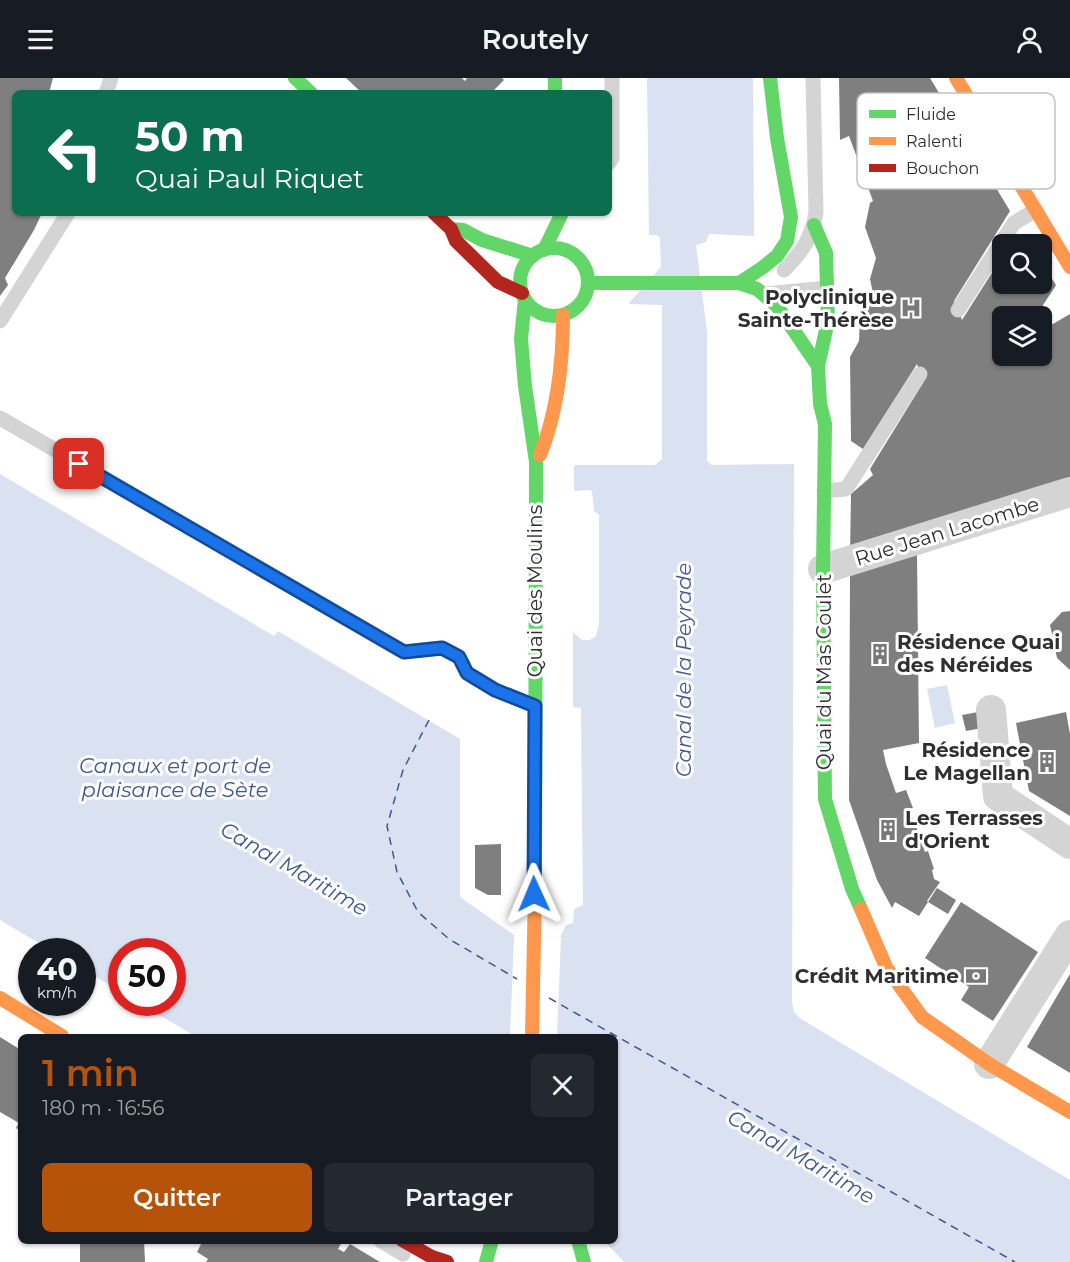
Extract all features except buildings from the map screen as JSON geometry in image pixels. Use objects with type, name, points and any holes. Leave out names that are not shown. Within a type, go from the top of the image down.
[{"type":"main road","points":[[295,78],[308,90]]},
{"type":"main road","points":[[740,283],[759,272],[774,258],[786,244],[790,234],[791,212],[772,108],[771,78]]},
{"type":"main road","points":[[956,78],[965,93]]},
{"type":"main road","points":[[1023,189],[1065,249],[1070,267]]},
{"type":"main road","points":[[437,216],[451,230],[456,242],[498,282],[524,296],[537,312],[546,315],[563,315],[581,303],[586,294],[587,272],[575,255],[565,250],[554,248],[539,253],[526,263],[522,273],[524,296]]},
{"type":"main road","points":[[539,253],[560,216]]},
{"type":"main road","name":"Quai du Mas Coulet","points":[[814,225],[826,253],[828,321],[818,366],[820,404],[825,424],[825,799],[852,889],[886,967],[922,1017],[989,1064],[1070,1112]]},
{"type":"main road","points":[[451,230],[463,230],[482,240],[539,253]]},
{"type":"main road","points":[[588,283],[716,281],[740,283],[760,292],[777,306],[818,366]]},
{"type":"main road","name":"Quai des Moulins","points":[[524,296],[521,339],[536,462],[535,936],[532,1034]]},
{"type":"main road","points":[[536,462],[551,431],[563,345],[563,315]]},
{"type":"main road","points":[[0,998],[59,1034]]},
{"type":"main road","points":[[409,1244],[432,1257],[447,1262]]},
{"type":"main road","points":[[486,1262],[491,1244]]},
{"type":"main road","points":[[580,1244],[584,1262]]},
{"type":"street","name":"Rue Jean Lacombe","points":[[824,569],[1070,492]]},
{"type":"street","points":[[992,710],[998,796],[1070,844]]},
{"type":"street","points":[[989,1064],[1070,935]]},
{"type":"lane","name":"Quai du Mas Coulet","points":[[760,292],[801,254],[814,225],[816,212],[813,78]]},
{"type":"lane","points":[[612,90],[612,158]]},
{"type":"lane","points":[[958,310],[1014,223],[1036,210]]},
{"type":"lane","points":[[0,321],[66,216]]},
{"type":"lane","points":[[760,292],[827,288]]},
{"type":"lane","points":[[824,491],[846,489],[920,374]]},
{"type":"lane","points":[[0,418],[404,652],[442,648],[459,657],[467,673],[495,690],[535,706]]},
{"type":"lane","points":[[387,1244],[417,1262]]},
{"type":"water","name":"Canaux et port de plaisance de Sète","points":[[647,78],[753,78],[754,236],[709,234],[706,242],[696,245],[707,332],[707,461],[712,465],[794,464],[792,1002],[794,1012],[801,1019],[1070,1180],[1070,1262],[624,1262],[607,1244],[618,1244],[618,1034],[192,1034],[161,1016],[186,1016],[186,938],[108,938],[108,984],[96,977],[96,938],[30,938],[0,920],[0,474],[274,636],[278,631],[460,739],[460,897],[514,935],[560,937],[566,925],[573,923],[574,909],[583,905],[581,708],[573,707],[573,632],[582,640],[590,640],[596,636],[599,623],[599,515],[594,511],[590,490],[574,491],[574,467],[575,465],[655,465],[662,459],[662,305],[628,304],[661,267],[660,238],[657,235],[649,235]]},
{"type":"water","points":[[947,685],[955,723],[935,728],[927,689]]},
{"type":"pier","points":[[514,935],[561,937],[557,1034],[510,1034]]},
{"type":"ferry route","points":[[429,720],[403,770],[387,826],[397,872],[418,912],[449,939],[517,979]]},
{"type":"ferry route","points":[[549,998],[613,1034]]},
{"type":"ferry route","points":[[618,1037],[1015,1262]]},
{"type":"traffic: fast","points":[[295,78],[308,90]]},
{"type":"traffic: fast","points":[[555,78],[555,90]]},
{"type":"traffic: fast","points":[[588,283],[739,283],[777,256],[787,241],[791,217],[777,138],[770,78]]},
{"type":"traffic: fast","points":[[544,250],[561,216]]},
{"type":"traffic: fast","points":[[814,225],[826,253],[828,321],[818,366],[820,404],[825,424],[823,569],[825,799],[852,889],[861,909]]},
{"type":"traffic: fast","points":[[451,229],[463,230],[482,240],[533,256]]},
{"type":"traffic: fast","points":[[554,248],[567,251],[578,258],[585,269],[588,282],[585,295],[578,306],[567,313],[554,316],[541,313],[530,306],[523,295],[520,282],[523,269],[530,258],[541,251],[554,248]]},
{"type":"traffic: fast","points":[[739,283],[757,289],[777,306],[818,366]]},
{"type":"traffic: fast","points":[[525,299],[521,339],[536,462],[535,890]]},
{"type":"traffic: fast","points":[[486,1262],[491,1244]]},
{"type":"traffic: fast","points":[[579,1244],[584,1262]]},
{"type":"traffic: slow","points":[[956,78],[965,93]]},
{"type":"traffic: slow","points":[[1023,189],[1070,267]]},
{"type":"traffic: slow","points":[[540,455],[551,421],[558,386],[563,315]]},
{"type":"traffic: slow","points":[[532,1034],[535,890]]},
{"type":"traffic: slow","points":[[861,909],[886,967],[922,1017],[989,1064],[1070,1112]]},
{"type":"traffic: slow","points":[[0,998],[59,1034]]},
{"type":"traffic: jam","points":[[437,216],[451,229],[456,241],[498,282],[522,293]]},
{"type":"traffic: jam","points":[[409,1244],[432,1257],[447,1262]]},
{"type":"place","name":"Polyclinique Sainte-Thérèse","points":[[911,308]]},
{"type":"place","name":"Résidence Quai des Néréides","points":[[880,654]]},
{"type":"place","name":"Résidence Le Magellan","points":[[1047,762]]},
{"type":"place","name":"Les Terrasses d'Orient","points":[[888,830]]},
{"type":"place","name":"Crédit Maritime","points":[[976,976]]},
{"type":"route","points":[[79,464],[404,652],[442,648],[459,657],[467,673],[495,690],[535,706],[534,894]]},
{"type":"water label","name":"Canal de la Peyrade","points":[[684,670]]},
{"type":"water label","name":"Canal Maritime","points":[[294,869]]},
{"type":"water label","name":"Canal Maritime","points":[[801,1157]]}]
